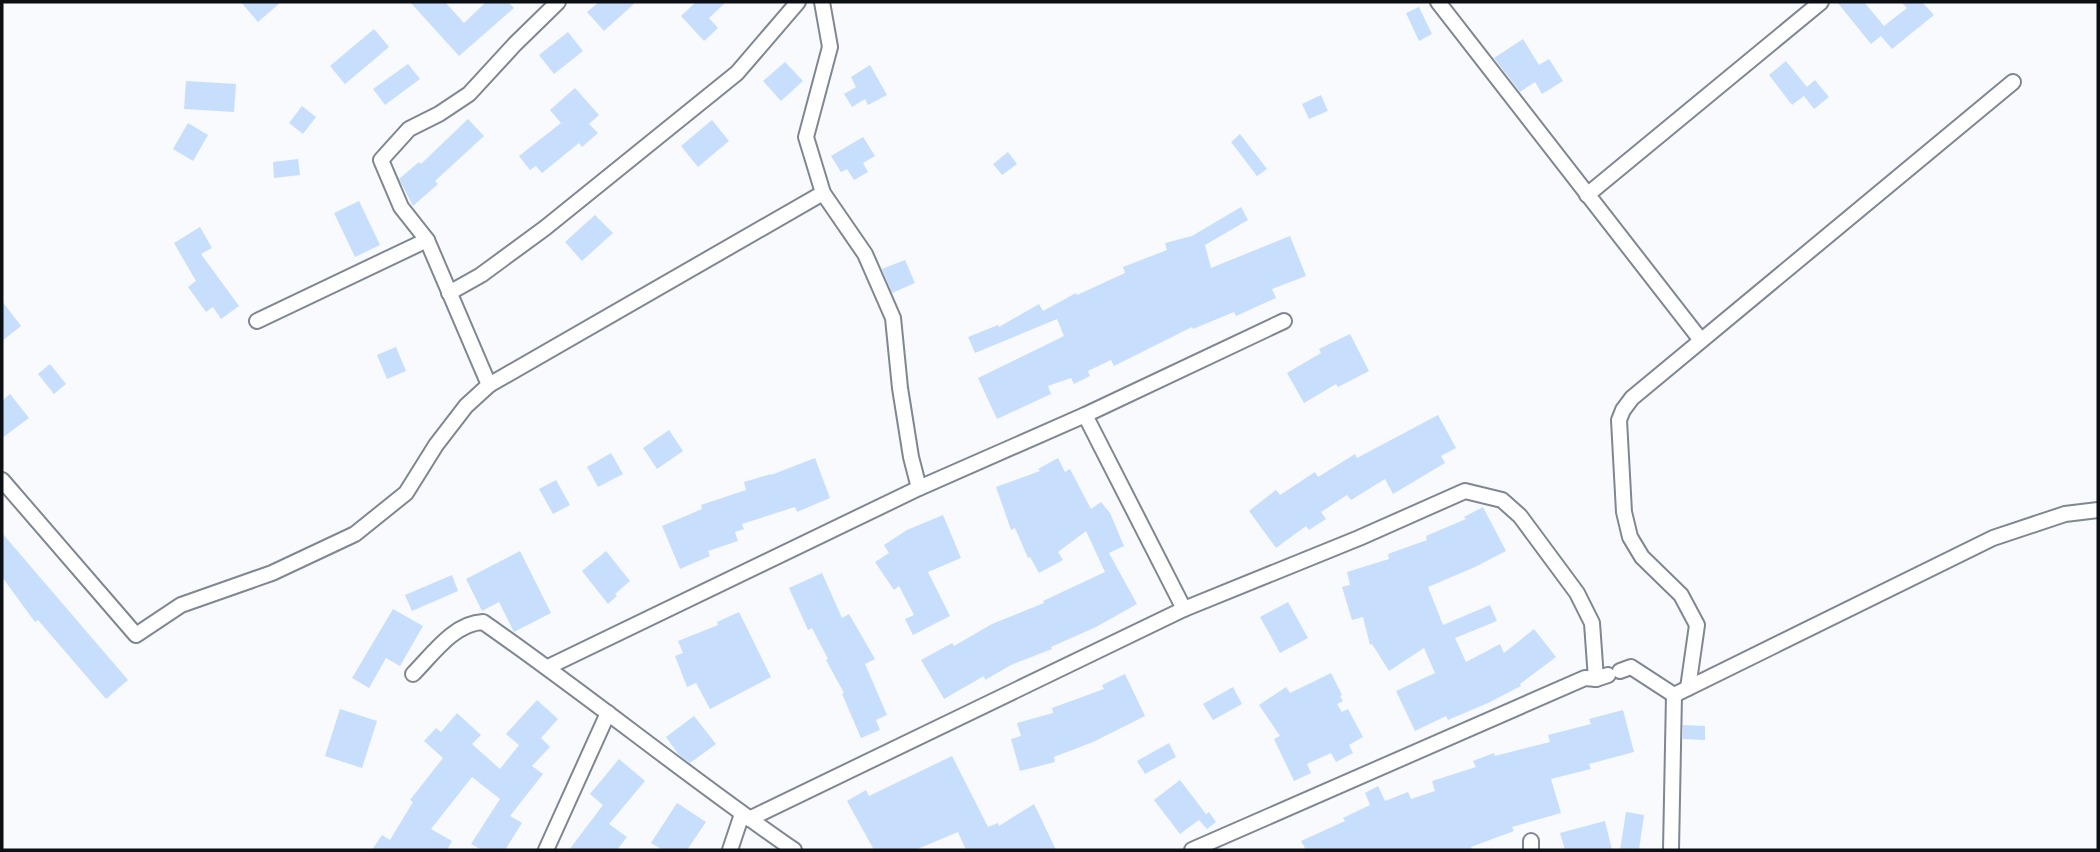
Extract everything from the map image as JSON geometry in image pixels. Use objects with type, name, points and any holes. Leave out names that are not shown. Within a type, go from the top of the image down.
[{"type":"street","points":[[489,385],[427,240],[401,207],[381,160],[408,129],[439,114],[469,94],[558,2]]},
{"type":"street","points":[[449,293],[481,275],[545,228],[737,73],[799,2]]},
{"type":"street","points":[[822,2],[830,47],[806,137],[823,193],[865,254],[893,318],[900,388],[919,488]]},
{"type":"street","points":[[1437,2],[1700,339]]},
{"type":"street","points":[[1587,195],[1821,2]]},
{"type":"street","points":[[1688,688],[1697,625],[1681,595],[1642,557],[1630,537],[1624,512],[1619,420],[1623,410],[1632,398],[1700,339],[2013,82]]},
{"type":"street","points":[[2,480],[136,635],[181,606],[272,573],[355,534],[406,493],[436,445],[466,406],[489,385],[823,193]]},
{"type":"street","points":[[257,321],[427,240]]},
{"type":"street","points":[[548,667],[919,488],[1085,415],[1284,320]]},
{"type":"street","points":[[1085,415],[1184,609]]},
{"type":"street","points":[[730,850],[746,817],[1184,609],[1347,543],[1465,491],[1502,500],[1520,516],[1577,593],[1592,623],[1608,675]]},
{"type":"street","points":[[1674,695],[1993,538],[2065,514],[2098,510]]},
{"type":"street","points":[[413,674],[459,628],[471,622],[482,622],[548,667],[746,817],[794,850]]},
{"type":"street","points":[[1192,850],[1585,678],[1608,675],[1631,667],[1674,695]]},
{"type":"street","points":[[1671,850],[1674,695]]},
{"type":"street","points":[[546,850],[608,713]]},
{"type":"building","points":[[241,2],[281,2],[258,22]]},
{"type":"building","points":[[410,2],[445,2],[464,23],[486,2],[508,2],[514,8],[459,56]]},
{"type":"building","points":[[599,2],[636,2],[604,31],[587,12]]},
{"type":"building","points":[[696,2],[726,2],[709,18],[718,28],[704,41],[681,16]]},
{"type":"building","points":[[1837,2],[1864,2],[1884,26],[1907,8],[1901,2],[1922,2],[1934,15],[1892,49],[1881,36],[1871,44]]},
{"type":"building","points":[[1419,7],[1432,34],[1419,41],[1406,13]]},
{"type":"building","points":[[374,29],[389,47],[345,84],[330,66]]},
{"type":"building","points":[[568,32],[583,51],[554,74],[539,55]]},
{"type":"building","points":[[1523,39],[1539,65],[1549,59],[1563,81],[1542,94],[1535,82],[1520,92],[1494,58]]},
{"type":"building","points":[[1786,61],[1807,87],[1815,80],[1829,97],[1814,109],[1804,96],[1792,105],[1769,75]]},
{"type":"building","points":[[785,62],[803,81],[781,101],[763,81]]},
{"type":"building","points":[[408,64],[420,79],[385,105],[373,89]]},
{"type":"building","points":[[870,65],[887,95],[868,105],[865,99],[852,107],[844,94],[856,87],[851,77]]},
{"type":"building","points":[[186,81],[236,84],[234,112],[184,109]]},
{"type":"building","points":[[575,88],[599,115],[589,124],[598,133],[582,147],[579,143],[542,173],[536,166],[530,170],[519,156],[561,123],[550,110]]},
{"type":"building","points":[[1321,95],[1328,111],[1309,119],[1302,104]]},
{"type":"building","points":[[302,106],[316,117],[303,134],[289,123]]},
{"type":"building","points":[[468,119],[484,136],[435,181],[438,184],[413,206],[399,179],[419,162],[421,164]]},
{"type":"building","points":[[712,120],[729,141],[698,167],[681,146]]},
{"type":"building","points":[[188,123],[208,135],[193,161],[173,149]]},
{"type":"building","points":[[1240,134],[1267,169],[1257,176],[1231,142]]},
{"type":"building","points":[[863,137],[875,156],[863,163],[868,172],[854,180],[847,169],[841,172],[831,156]]},
{"type":"building","points":[[1008,152],[1017,164],[1002,175],[993,164]]},
{"type":"building","points":[[298,159],[300,175],[274,178],[273,162]]},
{"type":"building","points":[[359,201],[380,245],[355,257],[334,213]]},
{"type":"building","points":[[1241,207],[1248,220],[1205,245],[1211,268],[1290,236],[1306,276],[1272,289],[1276,298],[1236,316],[1234,312],[1193,329],[1192,327],[1114,366],[1111,360],[1088,371],[1090,376],[1074,384],[1071,378],[1048,386],[1051,394],[997,419],[978,378],[1064,336],[1057,319],[975,353],[968,337],[998,325],[999,327],[1039,304],[1043,311],[1076,293],[1077,295],[1125,273],[1123,267],[1167,250],[1165,243],[1192,236]]},
{"type":"building","points":[[595,215],[613,233],[582,261],[565,242]]},
{"type":"building","points":[[200,227],[212,248],[201,254],[239,306],[221,319],[213,307],[206,312],[188,287],[196,281],[174,243]]},
{"type":"building","points":[[905,260],[915,283],[892,293],[882,269]]},
{"type":"building","points":[[2,301],[21,326],[2,341]]},
{"type":"building","points":[[1350,334],[1369,371],[1338,387],[1336,384],[1304,403],[1287,373],[1321,353],[1319,349]]},
{"type":"building","points":[[396,347],[406,371],[387,379],[377,355]]},
{"type":"building","points":[[50,364],[66,384],[54,394],[38,374]]},
{"type":"building","points":[[10,394],[29,418],[2,438],[2,401]]},
{"type":"building","points":[[1438,415],[1456,448],[1441,456],[1445,463],[1393,494],[1385,479],[1351,500],[1347,495],[1321,512],[1326,519],[1309,530],[1306,526],[1276,548],[1249,511],[1276,490],[1280,495],[1315,472],[1318,477],[1355,454],[1357,458]]},
{"type":"building","points":[[669,430],[683,451],[657,469],[643,448]]},
{"type":"building","points":[[611,453],[623,474],[598,487],[587,467]]},
{"type":"building","points":[[815,458],[830,498],[797,512],[795,507],[742,524],[744,529],[735,532],[738,541],[708,551],[710,556],[680,569],[662,526],[702,509],[701,505],[746,490],[744,482]]},
{"type":"building","points":[[1058,458],[1065,472],[1070,469],[1091,509],[1101,502],[1110,513],[1124,546],[1109,553],[1137,604],[1096,627],[1051,647],[1052,649],[1011,665],[985,680],[984,676],[944,699],[921,660],[1105,572],[1086,531],[1058,552],[1063,560],[1039,573],[1030,557],[1028,558],[1015,528],[1011,530],[996,487],[1040,471],[1038,469]]},
{"type":"building","points":[[556,480],[570,505],[553,514],[539,489]]},
{"type":"building","points":[[1483,507],[1506,551],[1428,587],[1443,625],[1490,605],[1497,621],[1455,638],[1466,662],[1500,644],[1504,653],[1534,629],[1556,657],[1520,684],[1521,686],[1448,720],[1446,716],[1415,731],[1396,691],[1435,673],[1424,648],[1389,671],[1372,644],[1370,645],[1363,617],[1352,620],[1342,587],[1350,585],[1347,572],[1389,559],[1388,554],[1427,540],[1426,536],[1466,519],[1464,517]]},
{"type":"building","points":[[943,515],[961,558],[928,572],[950,616],[913,635],[905,619],[914,615],[899,586],[894,590],[875,562],[889,553],[884,545],[907,530]]},
{"type":"building","points":[[2,533],[128,680],[106,699],[38,620],[35,622],[2,577]]},
{"type":"building","points":[[520,551],[551,613],[514,632],[499,602],[482,611],[466,579]]},
{"type":"building","points":[[606,551],[630,581],[608,604],[582,571]]},
{"type":"building","points":[[822,573],[842,618],[849,614],[875,659],[865,664],[887,715],[876,720],[880,730],[861,738],[842,694],[844,693],[826,660],[828,659],[812,628],[808,630],[789,588]]},
{"type":"building","points":[[452,575],[458,591],[412,611],[405,595]]},
{"type":"building","points":[[1288,602],[1308,638],[1280,653],[1260,617]]},
{"type":"building","points":[[393,609],[423,626],[400,666],[386,658],[369,688],[352,678]]},
{"type":"building","points":[[739,612],[771,677],[710,709],[696,683],[687,687],[675,656],[683,653],[678,641],[718,625],[717,622]]},
{"type":"building","points":[[1331,673],[1342,695],[1340,696],[1343,701],[1337,704],[1342,712],[1348,709],[1363,737],[1349,745],[1353,753],[1336,762],[1331,753],[1307,764],[1311,773],[1294,781],[1274,739],[1280,736],[1259,705],[1286,687],[1290,693]]},
{"type":"building","points":[[1125,674],[1145,716],[1093,742],[1054,757],[1055,762],[1020,771],[1011,739],[1021,736],[1017,723],[1053,713],[1052,708],[1104,689],[1102,685]]},
{"type":"building","points":[[1233,687],[1242,704],[1213,720],[1203,704]]},
{"type":"building","points":[[537,700],[558,719],[541,738],[550,747],[532,766],[543,774],[510,816],[522,823],[505,850],[482,850],[471,844],[500,799],[472,777],[431,829],[452,841],[447,850],[372,850],[382,835],[390,840],[413,802],[410,800],[443,758],[424,741],[436,728],[441,732],[457,713],[481,735],[472,744],[500,769],[519,745],[506,734]]},
{"type":"building","points":[[340,709],[377,721],[362,768],[325,756]]},
{"type":"building","points":[[1623,710],[1634,752],[1589,764],[1591,769],[1551,779],[1561,813],[1512,827],[1514,831],[1471,847],[1472,850],[1306,850],[1301,841],[1345,821],[1343,818],[1370,805],[1365,793],[1378,786],[1385,801],[1408,792],[1411,799],[1435,791],[1432,781],[1476,767],[1473,761],[1494,753],[1495,756],[1550,742],[1548,735],[1591,724],[1589,719]]},
{"type":"building","points":[[694,716],[716,744],[690,763],[679,755],[666,737]]},
{"type":"building","points":[[1683,725],[1705,726],[1705,740],[1683,739]]},
{"type":"building","points":[[1169,743],[1176,757],[1145,774],[1137,761]]},
{"type":"building","points":[[952,756],[988,827],[998,823],[999,826],[1034,804],[1056,850],[966,850],[958,832],[915,850],[874,850],[847,801],[866,790],[869,796]]},
{"type":"building","points":[[619,759],[645,781],[609,824],[627,837],[617,850],[569,850],[603,805],[590,794]]},
{"type":"building","points":[[1180,780],[1206,814],[1202,817],[1209,812],[1216,822],[1207,829],[1199,820],[1180,834],[1154,800]]},
{"type":"building","points":[[677,803],[706,822],[687,850],[663,850],[651,843]]},
{"type":"building","points":[[1626,812],[1644,815],[1639,850],[1620,850]]},
{"type":"building","points":[[1605,821],[1612,850],[1565,850],[1560,833]]}]
